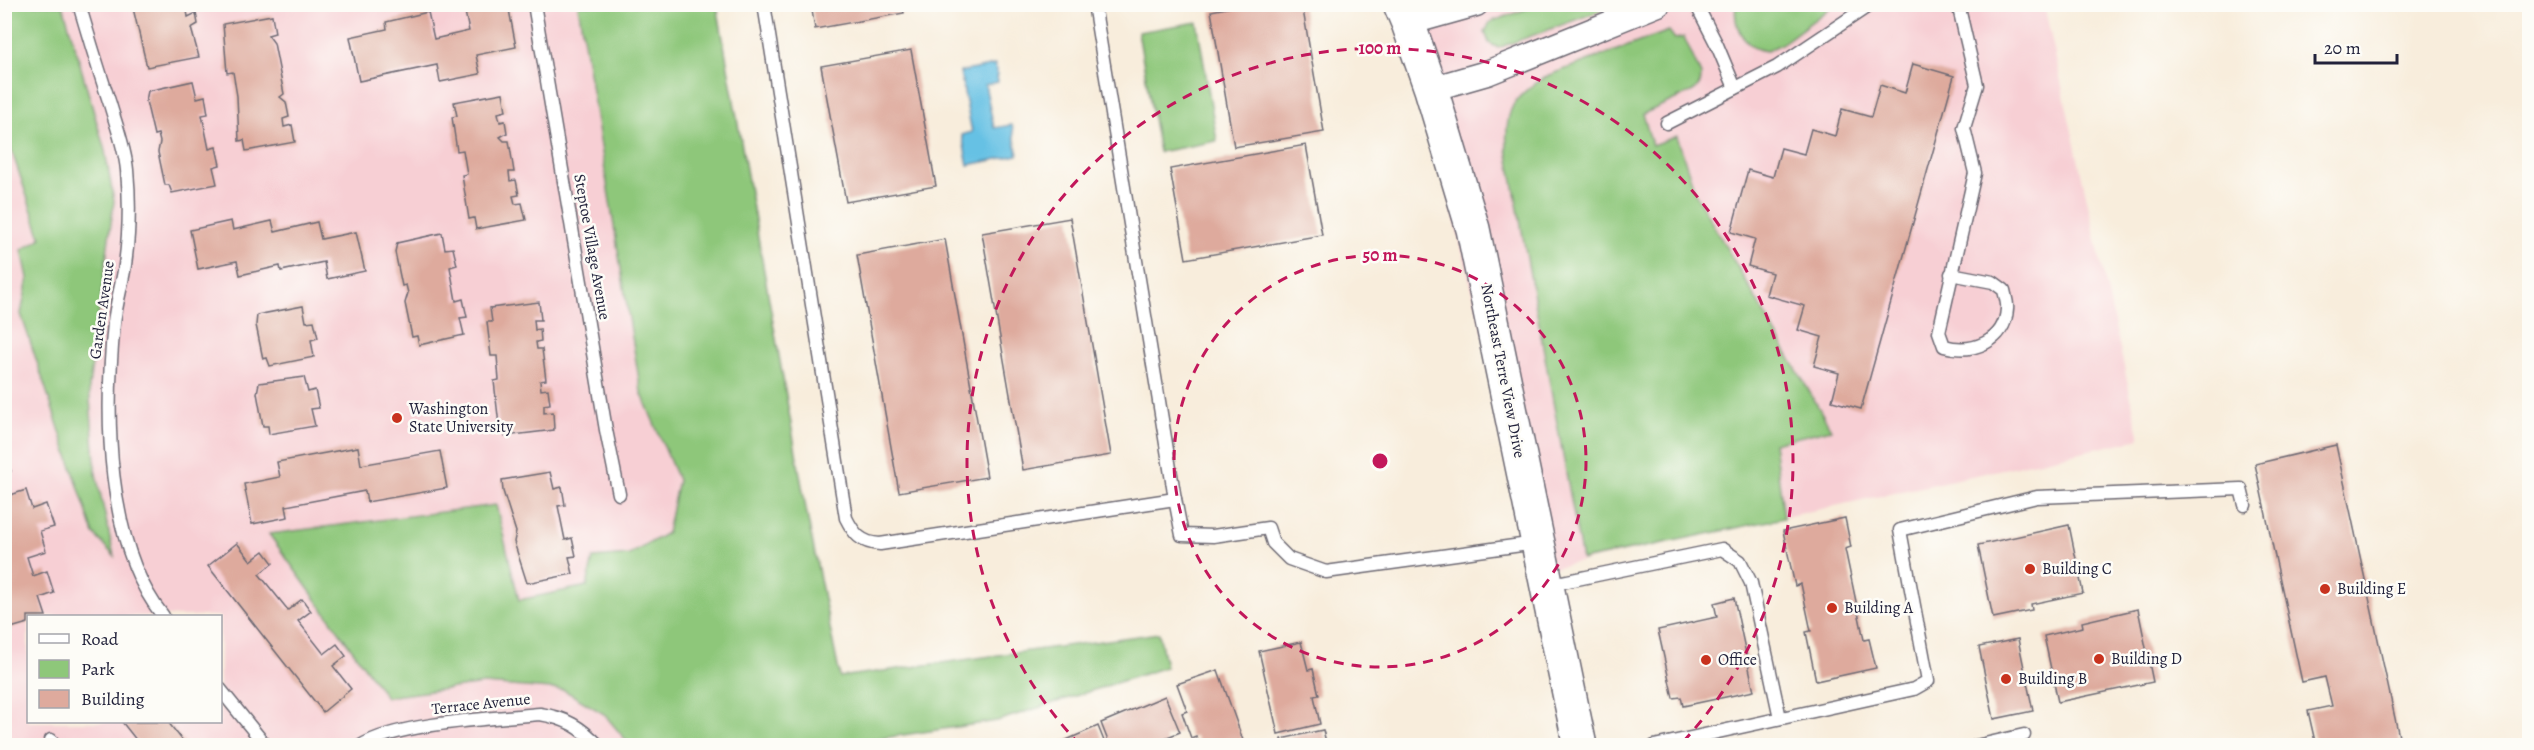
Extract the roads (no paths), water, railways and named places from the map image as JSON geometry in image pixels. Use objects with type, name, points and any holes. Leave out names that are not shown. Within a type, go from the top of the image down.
[{"type":"main road","name":"Northeast Terre View Drive","points":[[1404,14],[1431,89],[1473,229],[1580,746]]},
{"type":"street","points":[[1404,14],[1476,4]]},
{"type":"street","points":[[1431,89],[1487,73],[1658,4]]},
{"type":"lane","name":"Garden Avenue","points":[[79,4],[119,134],[127,168],[129,207],[125,263],[114,321],[109,381],[119,518],[143,587],[162,615]]},
{"type":"lane","name":"Steptoe Village Avenue","points":[[534,4],[619,495]]},
{"type":"lane","points":[[764,4],[846,519],[853,530],[869,544],[879,544],[1175,499]]},
{"type":"lane","points":[[1094,4],[1182,536],[1213,536],[1268,528],[1273,543],[1289,559],[1326,572],[1537,543]]},
{"type":"lane","points":[[1696,4],[1735,88]]},
{"type":"lane","points":[[1667,123],[1777,67],[1871,4]]},
{"type":"lane","points":[[1951,274],[1994,282],[2004,290],[2007,308],[2003,326],[1992,339],[1976,348],[1960,350],[1944,346],[1939,332],[1951,274],[1975,173],[1964,128],[1977,85],[1958,4]]},
{"type":"lane","points":[[1654,746],[1914,689],[1928,681],[1900,530],[2037,497],[2241,489],[2245,505]]},
{"type":"lane","points":[[1547,586],[1722,549],[1740,561],[1751,583],[1780,718]]},
{"type":"lane","points":[[222,691],[266,746]]},
{"type":"lane","name":"Terrace Avenue","points":[[361,746],[369,740],[409,729],[540,714],[573,722],[599,746]]},
{"type":"lane","points":[[1976,746],[2024,735]]},
{"type":"water","points":[[995,65],[998,82],[985,85],[994,128],[1012,125],[1018,155],[968,165],[962,135],[972,132],[960,72]]},
{"type":"place","name":"Washington State University","points":[[397,418]]},
{"type":"place","name":"Building C","points":[[2030,569]]},
{"type":"place","name":"Building E","points":[[2325,589]]},
{"type":"place","name":"Building A","points":[[1832,608]]},
{"type":"place","name":"Building D","points":[[2099,659]]},
{"type":"place","name":"Office","points":[[1706,660]]},
{"type":"place","name":"Building B","points":[[2006,679]]}]
